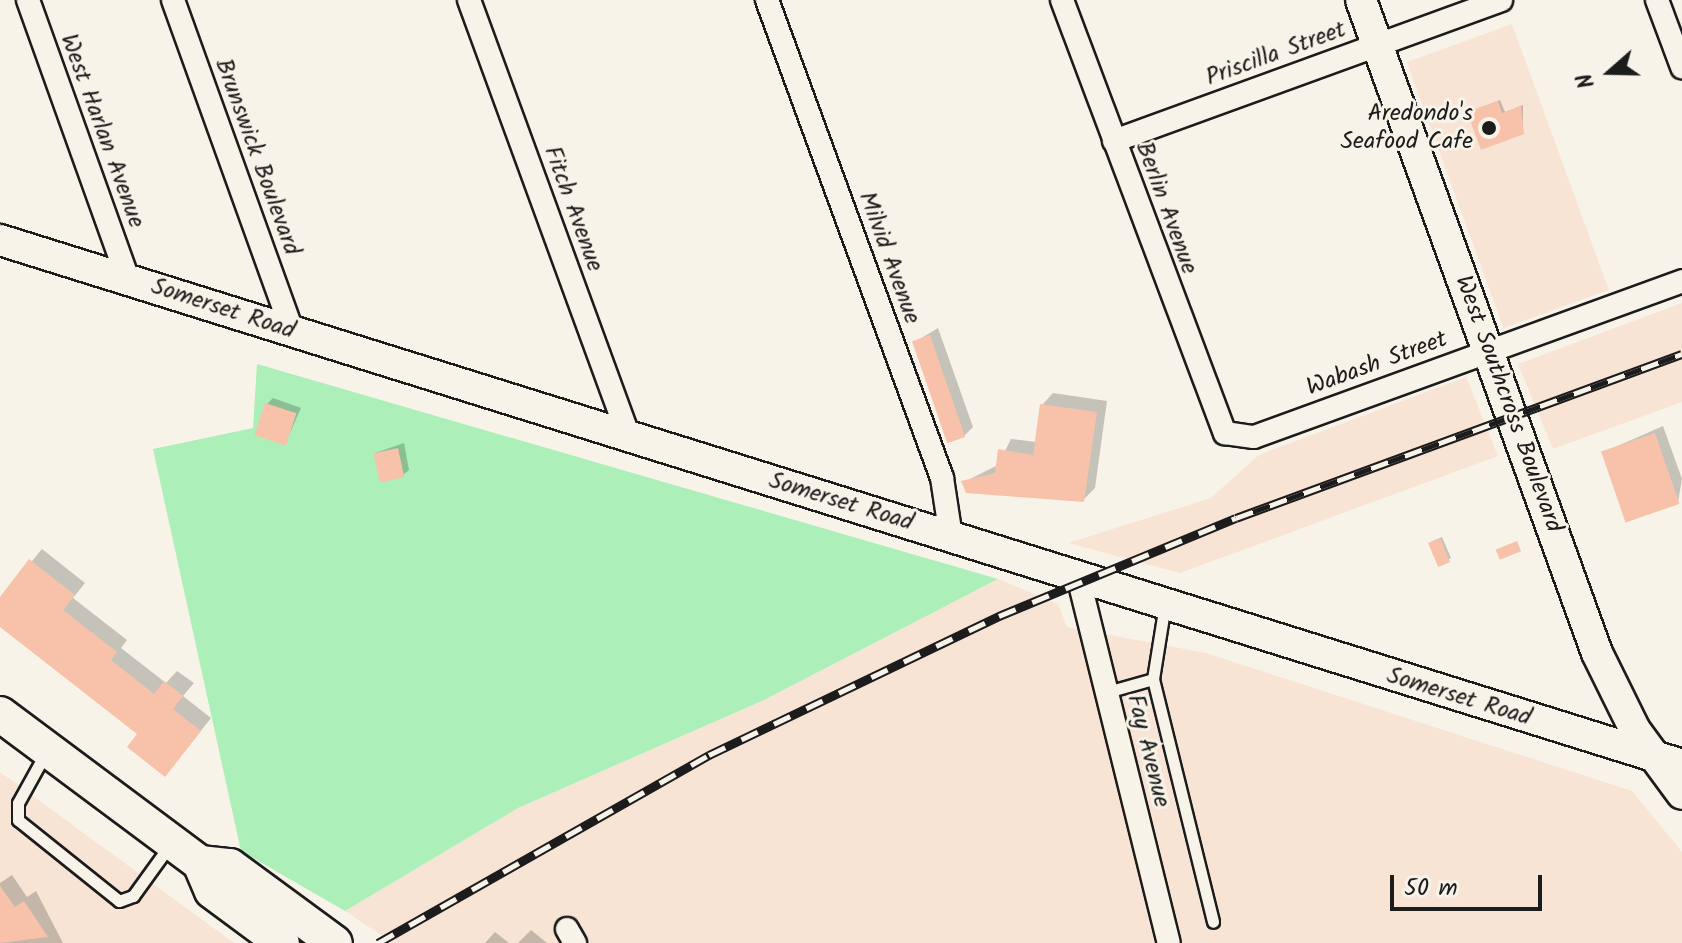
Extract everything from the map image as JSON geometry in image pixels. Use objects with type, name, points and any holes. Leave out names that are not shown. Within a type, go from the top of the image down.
[{"type":"main road","name":"West Southcross Boulevard","points":[[1361,0],[1491,350],[1597,653],[1652,756],[1682,794]]},
{"type":"main road","name":"Somerset Road","points":[[0,240],[951,537],[1077,572],[1165,603],[1682,765]]},
{"type":"main road","points":[[0,714],[200,863],[212,891],[282,943]]},
{"type":"main road","points":[[200,863],[230,866],[335,943]]},
{"type":"street","name":"West Harlan Avenue","points":[[28,0],[128,279]]},
{"type":"street","name":"Brunswick Boulevard","points":[[173,0],[292,331]]},
{"type":"street","name":"Fitch Avenue","points":[[469,0],[628,435]]},
{"type":"street","name":"Milvid Avenue","points":[[767,0],[942,478],[951,537]]},
{"type":"street","name":"Berlin Avenue","points":[[1062,0],[1225,433]]},
{"type":"street","name":"Priscilla Street","points":[[1114,141],[1501,0]]},
{"type":"street","points":[[1657,0],[1682,67]]},
{"type":"street","name":"Wabash Street","points":[[1225,433],[1254,437],[1682,281]]},
{"type":"street","name":"Fay Avenue","points":[[1077,572],[1169,943]]},
{"type":"lane","points":[[1165,603],[1153,679],[1213,922]]},
{"type":"lane","points":[[1107,692],[1153,679]]},
{"type":"lane","points":[[48,749],[18,803],[18,820],[119,901],[133,896],[172,842]]},
{"type":"shaded area","points":[[1512,24],[1609,290],[1504,328],[1407,62]]},
{"type":"shaded area","points":[[1682,303],[1682,402],[1553,449],[1518,364]]},
{"type":"shaded area","points":[[1466,377],[1498,456],[1180,573],[1068,543],[1211,498],[1259,455]]},
{"type":"shaded area","points":[[998,579],[1058,604],[1067,627],[1206,653],[1632,791],[1682,852],[1682,943],[393,943],[345,911],[518,808],[764,700]]},
{"type":"shaded area","points":[[0,772],[234,943],[0,943]]},
{"type":"green space","points":[[257,364],[998,579],[764,700],[518,808],[345,911],[241,851],[153,449],[253,428]]},
{"type":"building","points":[[1498,101],[1502,113],[1521,106],[1524,134],[1481,150],[1467,112]]},
{"type":"building","points":[[930,335],[965,437],[947,443],[912,341]]},
{"type":"building","points":[[265,403],[296,413],[286,446],[254,435]]},
{"type":"building","points":[[1040,404],[1097,412],[1084,502],[966,493],[961,481],[995,473],[998,449],[1033,455]]},
{"type":"building","points":[[1655,433],[1679,504],[1626,522],[1601,452]]},
{"type":"building","points":[[398,448],[404,477],[380,483],[374,453]]},
{"type":"building","points":[[1440,538],[1450,562],[1438,567],[1428,543]]},
{"type":"building","points":[[1517,541],[1521,551],[1500,560],[1496,550]]},
{"type":"building","points":[[29,559],[75,595],[63,610],[117,652],[111,660],[154,694],[164,681],[183,696],[173,709],[201,731],[165,777],[127,747],[137,734],[0,627],[0,597]]},
{"type":"building","points":[[0,886],[15,907],[24,901],[48,937],[0,943]]},
{"type":"railway","points":[[378,943],[709,755],[999,616],[1236,518],[1682,354]]},
{"type":"place","name":"Aredondo's Seafood Cafe","points":[[1489,128]]}]
